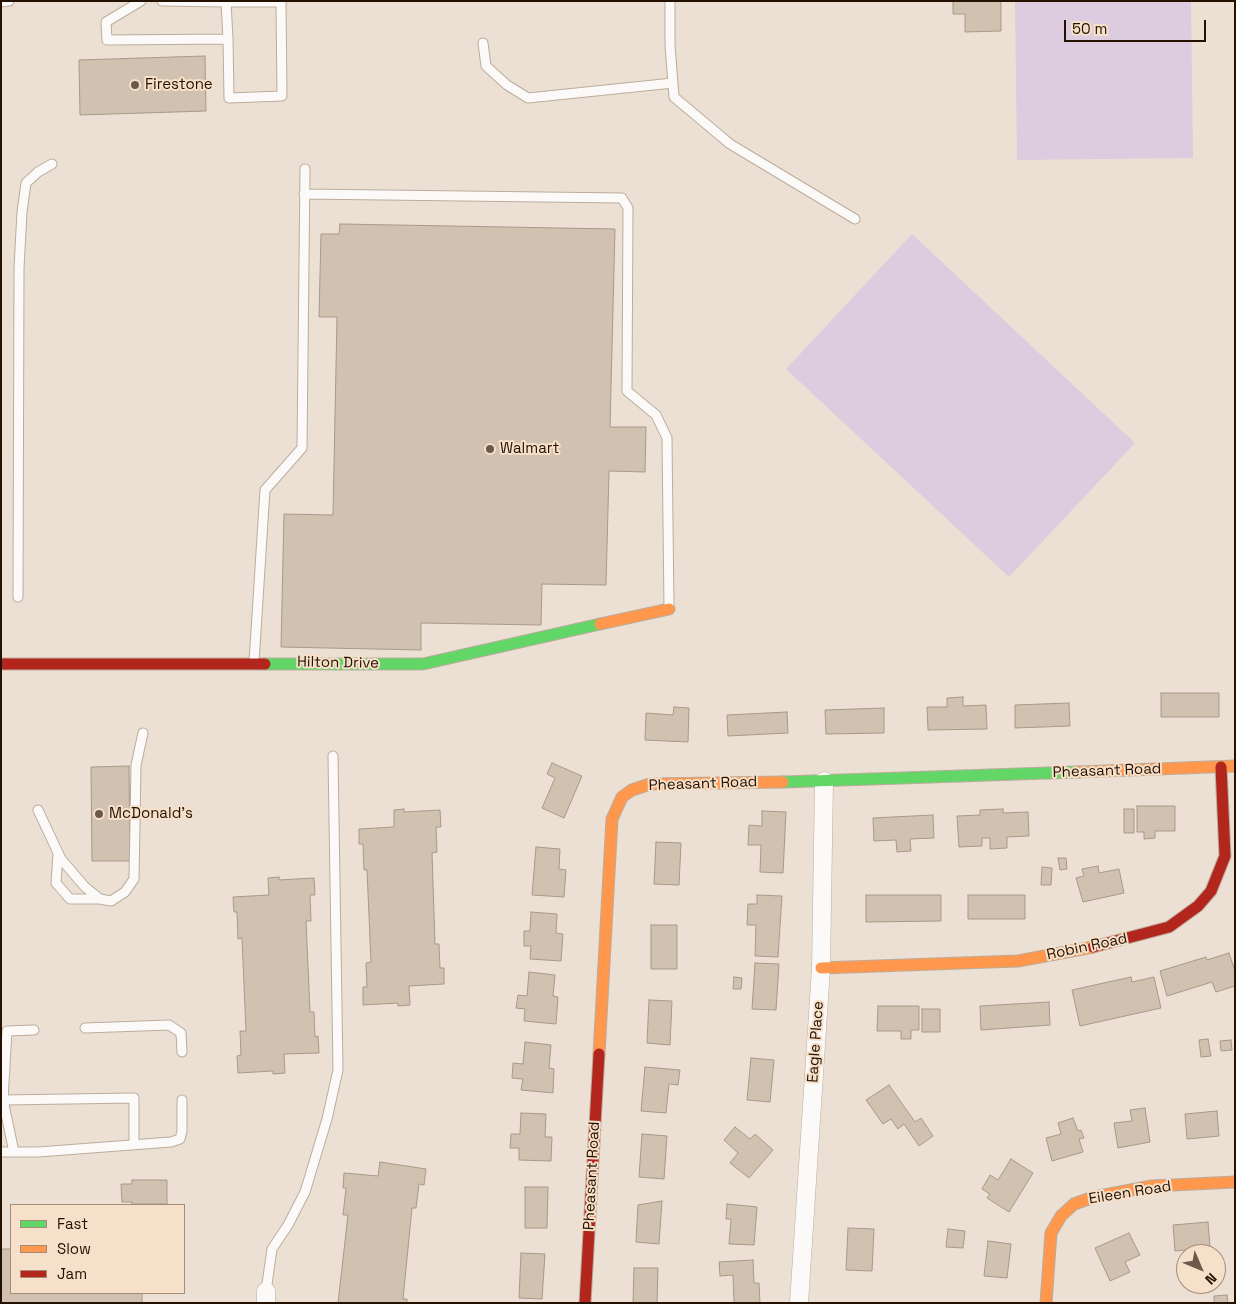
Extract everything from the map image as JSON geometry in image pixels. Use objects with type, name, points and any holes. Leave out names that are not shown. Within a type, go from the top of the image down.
[{"type":"street","name":"Hilton Drive","points":[[1,664],[254,662],[423,664],[668,609]]},
{"type":"street","name":"Pheasant Road","points":[[585,1303],[612,820],[622,797],[632,790],[650,784],[824,781],[1235,766]]},
{"type":"street","name":"Robin Road","points":[[821,968],[1018,961],[1086,949],[1169,927],[1198,906],[1211,891],[1225,856],[1226,840],[1221,767]]},
{"type":"street","name":"Eagle Place","points":[[799,1303],[821,968],[824,781]]},
{"type":"street","name":"Eileen Road","points":[[1046,1303],[1051,1233],[1060,1216],[1074,1204],[1094,1197],[1152,1186],[1235,1182]]},
{"type":"lane","points":[[1,2],[9,1]]},
{"type":"lane","points":[[140,1],[106,22],[106,40],[228,39]]},
{"type":"lane","points":[[162,1],[280,2],[282,96],[229,98],[226,2]]},
{"type":"lane","points":[[670,1],[674,97],[730,144],[855,219]]},
{"type":"lane","points":[[483,43],[486,66],[507,85],[528,98],[673,83]]},
{"type":"lane","points":[[18,597],[19,268],[22,212],[26,183],[38,172],[52,164]]},
{"type":"lane","points":[[254,662],[265,490],[302,448],[305,169]]},
{"type":"lane","points":[[304,194],[622,198],[628,208],[627,391],[656,415],[667,438],[668,609]]},
{"type":"lane","points":[[58,854],[56,883],[70,899],[111,901],[126,892],[134,879],[136,765],[144,733]]},
{"type":"lane","points":[[266,1297],[272,1249],[288,1226],[305,1192],[327,1119],[338,1070],[333,756]]},
{"type":"lane","points":[[38,810],[58,854],[85,887],[100,899]]},
{"type":"lane","points":[[84,1028],[169,1025],[181,1033],[182,1052]]},
{"type":"lane","points":[[14,1152],[5,1132],[3,1100],[7,1031],[34,1030]]},
{"type":"lane","points":[[3,1100],[134,1098],[134,1143]]},
{"type":"lane","points":[[1,1152],[38,1152],[134,1143],[170,1142],[180,1139],[182,1130],[182,1100]]},
{"type":"shaded area","points":[[1015,1],[1191,1],[1193,158],[1017,160]]},
{"type":"shaded area","points":[[912,234],[1135,443],[1009,577],[786,369]]},
{"type":"building","points":[[953,1],[1001,1],[1001,31],[965,32],[965,14],[953,14]]},
{"type":"building","points":[[205,56],[206,111],[80,115],[79,60]]},
{"type":"building","name":"Walmart","points":[[340,224],[615,229],[610,427],[646,427],[645,472],[609,471],[606,585],[542,584],[541,625],[421,623],[421,650],[281,647],[284,514],[333,515],[337,317],[319,317],[321,234],[339,234]]},
{"type":"building","points":[[1161,693],[1219,693],[1219,717],[1161,717]]},
{"type":"building","points":[[963,697],[963,706],[986,705],[987,729],[928,730],[927,707],[947,707],[947,698]]},
{"type":"building","points":[[1069,703],[1070,726],[1015,728],[1015,705]]},
{"type":"building","points":[[674,707],[689,708],[688,742],[645,740],[646,713],[673,715]]},
{"type":"building","points":[[884,708],[884,733],[826,734],[825,710]]},
{"type":"building","points":[[787,712],[788,733],[728,736],[727,715]]},
{"type":"building","points":[[552,763],[582,776],[564,818],[542,808],[555,778],[547,774]]},
{"type":"building","points":[[129,766],[130,861],[92,861],[91,767]]},
{"type":"building","points":[[1137,806],[1175,806],[1175,831],[1155,831],[1155,838],[1144,839],[1144,832],[1137,832]]},
{"type":"building","points":[[404,809],[404,812],[440,810],[441,827],[436,827],[437,852],[432,853],[435,944],[439,944],[440,968],[444,968],[444,984],[409,986],[410,1005],[398,1006],[398,1003],[363,1005],[363,987],[367,987],[366,963],[371,962],[367,870],[364,870],[363,844],[359,844],[359,829],[394,827],[394,810]]},
{"type":"building","points":[[1003,809],[1003,813],[1028,812],[1029,836],[1007,837],[1007,848],[990,849],[990,838],[982,838],[982,846],[959,847],[957,816],[980,815],[980,810]]},
{"type":"building","points":[[1124,809],[1134,809],[1134,833],[1124,833]]},
{"type":"building","points":[[762,811],[786,812],[783,873],[760,872],[761,845],[748,845],[749,825],[762,826]]},
{"type":"building","points":[[933,815],[934,838],[910,839],[911,851],[897,852],[896,840],[874,841],[873,818]]},
{"type":"building","points":[[656,842],[681,843],[679,885],[654,884]]},
{"type":"building","points":[[536,847],[560,849],[559,869],[566,870],[564,897],[532,895]]},
{"type":"building","points":[[1058,858],[1066,858],[1067,869],[1060,870]]},
{"type":"building","points":[[1098,866],[1099,873],[1119,869],[1124,893],[1083,902],[1076,878],[1084,876],[1082,869]]},
{"type":"building","points":[[1042,867],[1052,868],[1051,885],[1041,885]]},
{"type":"building","points":[[279,877],[279,880],[314,878],[315,895],[310,895],[311,921],[306,921],[310,1012],[314,1012],[315,1037],[318,1036],[319,1053],[284,1054],[285,1073],[273,1074],[273,1071],[238,1073],[237,1056],[241,1055],[240,1031],[246,1031],[242,938],[238,939],[237,912],[234,912],[233,897],[269,895],[268,878]]},
{"type":"building","points":[[757,895],[782,896],[778,957],[755,956],[756,925],[747,925],[748,904],[757,904]]},
{"type":"building","points":[[866,895],[941,895],[941,921],[866,922]]},
{"type":"building","points":[[968,895],[1025,895],[1025,919],[968,919]]},
{"type":"building","points":[[531,912],[557,914],[556,933],[563,934],[561,961],[530,959],[531,946],[524,946],[524,931],[530,931]]},
{"type":"building","points":[[651,925],[677,925],[677,969],[651,969]]},
{"type":"building","points":[[1229,953],[1235,971],[1235,986],[1216,992],[1212,982],[1167,996],[1160,971],[1206,957],[1207,960]]},
{"type":"building","points":[[755,963],[779,964],[776,1010],[752,1009]]},
{"type":"building","points":[[529,972],[555,975],[553,996],[558,997],[556,1024],[524,1021],[525,1009],[516,1008],[518,995],[527,996]]},
{"type":"building","points":[[734,977],[742,978],[741,989],[733,989]]},
{"type":"building","points":[[1131,977],[1132,982],[1154,977],[1161,1008],[1080,1026],[1072,990]]},
{"type":"building","points":[[649,1000],[672,1001],[670,1045],[647,1043]]},
{"type":"building","points":[[1049,1002],[1050,1025],[981,1030],[980,1006]]},
{"type":"building","points":[[878,1006],[919,1006],[919,1030],[911,1030],[911,1039],[901,1039],[901,1031],[877,1031]]},
{"type":"building","points":[[922,1009],[940,1009],[940,1032],[922,1032]]},
{"type":"building","points":[[1208,1039],[1211,1056],[1201,1057],[1199,1040]]},
{"type":"building","points":[[1231,1040],[1232,1050],[1221,1051],[1220,1041]]},
{"type":"building","points":[[525,1042],[551,1045],[549,1068],[554,1069],[553,1093],[521,1090],[523,1079],[512,1078],[513,1063],[523,1064]]},
{"type":"building","points":[[751,1058],[774,1060],[770,1102],[747,1100]]},
{"type":"building","points":[[645,1067],[680,1070],[678,1085],[669,1084],[666,1113],[641,1111]]},
{"type":"building","points":[[889,1085],[915,1122],[921,1118],[933,1136],[919,1146],[904,1124],[898,1129],[891,1119],[883,1124],[866,1100]]},
{"type":"building","points":[[1145,1108],[1150,1142],[1118,1148],[1114,1123],[1132,1121],[1130,1110]]},
{"type":"building","points":[[1217,1111],[1219,1136],[1187,1139],[1185,1114]]},
{"type":"building","points":[[521,1113],[546,1114],[545,1137],[552,1137],[551,1161],[519,1160],[519,1148],[510,1148],[511,1134],[520,1134]]},
{"type":"building","points":[[1073,1118],[1078,1131],[1081,1130],[1084,1138],[1079,1139],[1083,1152],[1052,1161],[1046,1138],[1061,1134],[1058,1123]]},
{"type":"building","points":[[735,1127],[750,1139],[755,1134],[773,1150],[749,1178],[730,1163],[738,1153],[724,1140]]},
{"type":"building","points":[[642,1134],[667,1136],[664,1179],[639,1177]]},
{"type":"building","points":[[1011,1159],[1033,1173],[1009,1212],[987,1198],[990,1194],[982,1189],[990,1175],[998,1180]]},
{"type":"building","points":[[380,1162],[426,1169],[424,1185],[419,1184],[416,1208],[412,1208],[403,1299],[407,1299],[407,1303],[338,1303],[348,1215],[343,1215],[346,1188],[343,1188],[344,1173],[378,1176]]},
{"type":"building","points":[[132,1180],[167,1180],[167,1204],[132,1204],[132,1202],[122,1202],[121,1184],[132,1184]]},
{"type":"building","points":[[525,1187],[548,1187],[547,1228],[525,1228]]},
{"type":"building","points":[[662,1201],[659,1244],[636,1242],[638,1205]]},
{"type":"building","points":[[727,1204],[757,1207],[754,1245],[729,1244],[731,1219],[726,1219]]},
{"type":"building","points":[[1208,1222],[1210,1244],[1176,1244],[1175,1251],[1173,1225]]},
{"type":"building","points":[[848,1228],[874,1229],[872,1271],[846,1270]]},
{"type":"building","points":[[948,1229],[965,1231],[963,1248],[946,1247]]},
{"type":"building","points":[[1129,1233],[1140,1255],[1125,1262],[1130,1272],[1110,1281],[1095,1248]]},
{"type":"building","points":[[988,1241],[1011,1244],[1007,1278],[984,1276]]},
{"type":"building","points":[[1,1249],[10,1249],[10,1294],[142,1294],[142,1303],[1,1303]]},
{"type":"building","points":[[521,1253],[545,1254],[542,1299],[519,1298]]},
{"type":"building","points":[[753,1260],[754,1283],[759,1283],[760,1303],[734,1303],[733,1275],[720,1276],[719,1262]]},
{"type":"building","points":[[634,1268],[658,1268],[657,1303],[633,1303]]},
{"type":"building","points":[[1227,1295],[1228,1303],[1214,1303],[1214,1296]]},
{"type":"traffic: fast","points":[[265,664],[423,664],[600,624]]},
{"type":"traffic: fast","points":[[783,782],[1078,772]]},
{"type":"traffic: slow","points":[[600,624],[669,609]]},
{"type":"traffic: slow","points":[[1078,772],[1235,766]]},
{"type":"traffic: slow","points":[[599,1054],[612,819],[622,797],[632,790],[650,784],[783,782]]},
{"type":"traffic: slow","points":[[821,968],[1018,961],[1093,947]]},
{"type":"traffic: slow","points":[[1046,1303],[1051,1233],[1061,1216],[1074,1204],[1094,1197],[1152,1186],[1235,1182]]},
{"type":"traffic: jam","points":[[1,664],[265,664]]},
{"type":"traffic: jam","points":[[1093,947],[1169,927],[1198,906],[1211,891],[1225,856],[1221,767]]},
{"type":"traffic: jam","points":[[585,1303],[599,1054]]},
{"type":"place","name":"Firestone","points":[[135,85]]},
{"type":"place","name":"Walmart","points":[[490,449]]},
{"type":"place","name":"McDonald's","points":[[99,814]]}]
